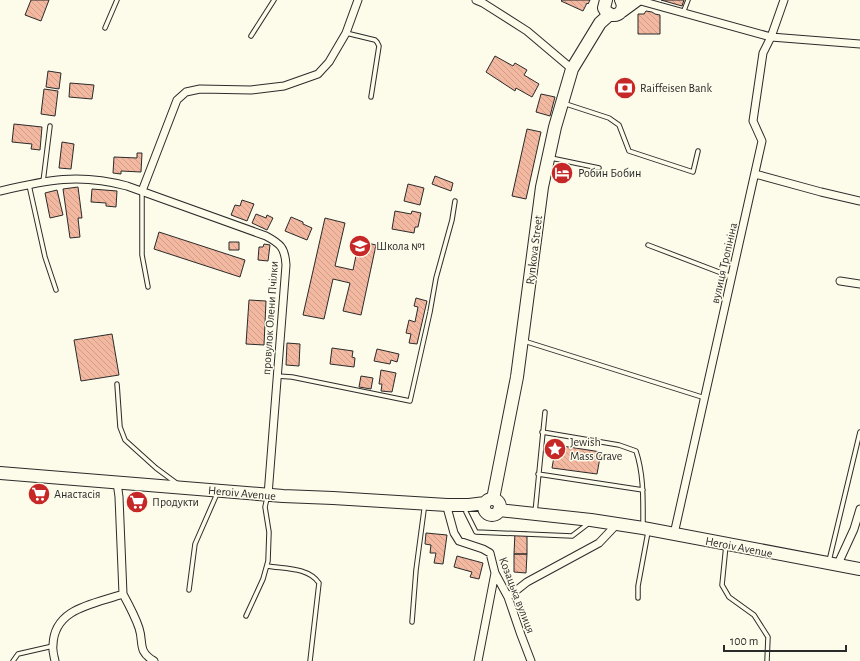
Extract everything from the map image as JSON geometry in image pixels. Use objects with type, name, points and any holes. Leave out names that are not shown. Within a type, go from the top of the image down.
[{"type":"main road","points":[[606,0],[604,8],[610,14],[618,14],[622,5],[637,0]]},
{"type":"main road","name":"Rynkova Street","points":[[487,504],[498,471],[517,377],[542,187],[548,158],[572,69],[600,23],[610,14]]},
{"type":"main road","name":"Heroiv Avenue","points":[[0,473],[117,486]]},
{"type":"main road","name":"Heroiv Avenue","points":[[0,480],[182,490],[424,510],[466,512],[487,504]]},
{"type":"main road","name":"Heroiv Avenue","points":[[182,490],[216,496],[447,505],[487,504]]},
{"type":"main road","name":"Heroiv Avenue","points":[[487,504],[487,514],[492,515],[496,514],[499,510],[591,520],[860,569]]},
{"type":"street","points":[[0,191],[62,179],[85,178],[108,181],[142,191],[178,100],[186,92],[200,89],[251,90],[284,86],[318,74],[329,62],[346,33],[358,0]]},
{"type":"street","points":[[476,0],[527,31],[572,69]]},
{"type":"street","points":[[637,0],[771,37],[860,44]]},
{"type":"street","name":"вулиця Тропініна","points":[[674,534],[762,141],[753,121],[763,53],[771,37],[784,0]]},
{"type":"street","points":[[755,174],[860,201]]},
{"type":"street","name":"провулок Олени Пчілки","points":[[142,191],[266,236],[278,242],[282,248],[286,265],[267,498]]},
{"type":"street","points":[[840,281],[860,284]]},
{"type":"street","points":[[117,486],[122,594],[134,614],[140,630],[141,647],[147,657],[154,661]]},
{"type":"street","points":[[833,565],[854,529],[860,509]]},
{"type":"street","name":"Козацька вулиця","points":[[448,511],[454,533],[459,541],[483,549],[490,553],[495,573],[508,597],[531,661]]},
{"type":"street","points":[[508,597],[527,582],[599,543],[617,524]]},
{"type":"street","points":[[478,661],[495,573]]},
{"type":"street","points":[[55,661],[52,646],[54,635],[59,623],[66,616],[88,606],[122,594]]},
{"type":"lane","points":[[105,28],[116,0]]},
{"type":"lane","points":[[251,36],[274,0]]},
{"type":"lane","points":[[683,13],[688,0]]},
{"type":"lane","points":[[346,33],[375,40],[377,42],[378,46],[371,97]]},
{"type":"lane","points":[[562,103],[609,118],[619,125],[629,152],[693,172],[698,151]]},
{"type":"lane","points":[[43,182],[50,126]]},
{"type":"lane","points":[[548,158],[599,168]]},
{"type":"lane","points":[[28,185],[45,257],[56,290]]},
{"type":"lane","points":[[142,191],[142,255],[148,287]]},
{"type":"lane","points":[[277,376],[410,401],[436,278],[452,220],[455,201]]},
{"type":"lane","points":[[648,245],[732,277]]},
{"type":"lane","points":[[522,341],[704,398]]},
{"type":"lane","points":[[117,384],[120,427],[125,440],[156,468],[176,482],[182,490]]},
{"type":"lane","points":[[534,514],[545,412]]},
{"type":"lane","points":[[542,432],[619,444],[636,451],[640,464],[646,529],[638,586],[638,598]]},
{"type":"lane","points":[[833,565],[860,432]]},
{"type":"lane","points":[[538,474],[643,490]]},
{"type":"lane","points":[[189,590],[195,544],[216,496]]},
{"type":"lane","points":[[246,616],[263,579],[268,561],[269,532],[265,507],[267,498]]},
{"type":"lane","points":[[412,622],[416,570],[424,510]]},
{"type":"lane","points":[[466,512],[476,532],[572,536],[591,520]]},
{"type":"lane","points":[[726,544],[722,586],[729,598],[754,615],[768,637],[767,661]]},
{"type":"lane","points":[[267,566],[304,571],[314,576],[319,583],[310,661]]},
{"type":"lane","points":[[13,661],[18,654],[52,646]]},
{"type":"building","points":[[31,0],[49,0],[41,21],[25,15]]},
{"type":"building","points":[[590,0],[583,11],[561,1]]},
{"type":"building","points":[[661,0],[684,0],[682,6]]},
{"type":"building","points":[[646,11],[660,15],[660,34],[638,34],[638,14],[644,14]]},
{"type":"building","points":[[495,56],[513,66],[515,63],[527,70],[524,75],[539,84],[532,97],[516,88],[515,91],[486,72]]},
{"type":"building","points":[[48,71],[61,73],[59,89],[46,87]]},
{"type":"building","points":[[70,83],[94,85],[92,99],[69,97]]},
{"type":"building","points":[[44,89],[58,91],[55,116],[41,114]]},
{"type":"building","points":[[541,94],[555,97],[550,116],[536,112]]},
{"type":"building","points":[[14,124],[42,127],[40,150],[31,149],[32,144],[12,142]]},
{"type":"building","points":[[527,129],[541,132],[526,199],[512,196]]},
{"type":"building","points":[[62,142],[74,144],[71,169],[59,168]]},
{"type":"building","points":[[137,153],[142,153],[141,172],[121,171],[121,174],[113,173],[114,157],[137,158]]},
{"type":"building","points":[[435,176],[453,183],[451,191],[432,184]]},
{"type":"building","points":[[408,184],[424,188],[420,205],[404,201]]},
{"type":"building","points":[[78,187],[82,218],[78,218],[80,237],[70,238],[63,189]]},
{"type":"building","points":[[92,189],[117,191],[116,207],[106,206],[106,203],[91,202]]},
{"type":"building","points":[[57,190],[63,215],[50,218],[45,193]]},
{"type":"building","points":[[242,200],[254,204],[247,221],[231,215],[235,205],[240,206]]},
{"type":"building","points":[[395,211],[411,214],[412,211],[421,213],[418,227],[415,227],[414,233],[392,229]]},
{"type":"building","points":[[256,214],[266,218],[267,215],[273,218],[267,230],[252,223]]},
{"type":"building","points":[[291,217],[312,228],[307,240],[285,231]]},
{"type":"building","points":[[325,218],[345,223],[335,266],[353,270],[359,241],[376,245],[361,315],[343,311],[350,283],[333,279],[324,319],[303,315]]},
{"type":"building","points":[[159,232],[245,260],[240,277],[154,249]]},
{"type":"building","points":[[229,242],[239,242],[239,250],[229,250]]},
{"type":"building","points":[[264,244],[270,245],[268,261],[258,260],[259,247],[263,247]]},
{"type":"building","points":[[416,298],[427,301],[417,344],[409,343],[411,334],[406,333],[409,320],[415,322],[418,307],[414,306]]},
{"type":"building","points":[[249,300],[266,301],[264,345],[246,344]]},
{"type":"building","points":[[112,334],[119,375],[81,381],[74,340]]},
{"type":"building","points":[[287,343],[300,344],[299,366],[286,365]]},
{"type":"building","points":[[332,348],[353,351],[352,357],[355,358],[354,367],[330,364]]},
{"type":"building","points":[[377,349],[399,354],[397,362],[391,360],[390,364],[374,361]]},
{"type":"building","points":[[381,370],[396,373],[392,392],[381,391],[382,384],[379,384]]},
{"type":"building","points":[[361,376],[373,378],[371,389],[359,387]]},
{"type":"building","points":[[556,445],[601,452],[597,474],[552,468]]},
{"type":"building","points":[[515,532],[527,532],[527,554],[514,554]]},
{"type":"building","points":[[426,533],[447,535],[443,564],[434,563],[436,553],[430,553],[431,545],[425,544]]},
{"type":"building","points":[[514,554],[527,554],[526,573],[514,572]]},
{"type":"building","points":[[457,556],[483,563],[479,579],[470,577],[472,572],[454,567]]},
{"type":"place","name":"Raiffeisen Bank","points":[[625,88]]},
{"type":"place","name":"Робин Бобин","points":[[562,173]]},
{"type":"place","name":"Школа №1","points":[[360,246]]},
{"type":"place","name":"Jewish Mass Grave","points":[[555,449]]},
{"type":"place","name":"Анастасія","points":[[39,494]]},
{"type":"place","name":"Продукти","points":[[137,502]]}]
